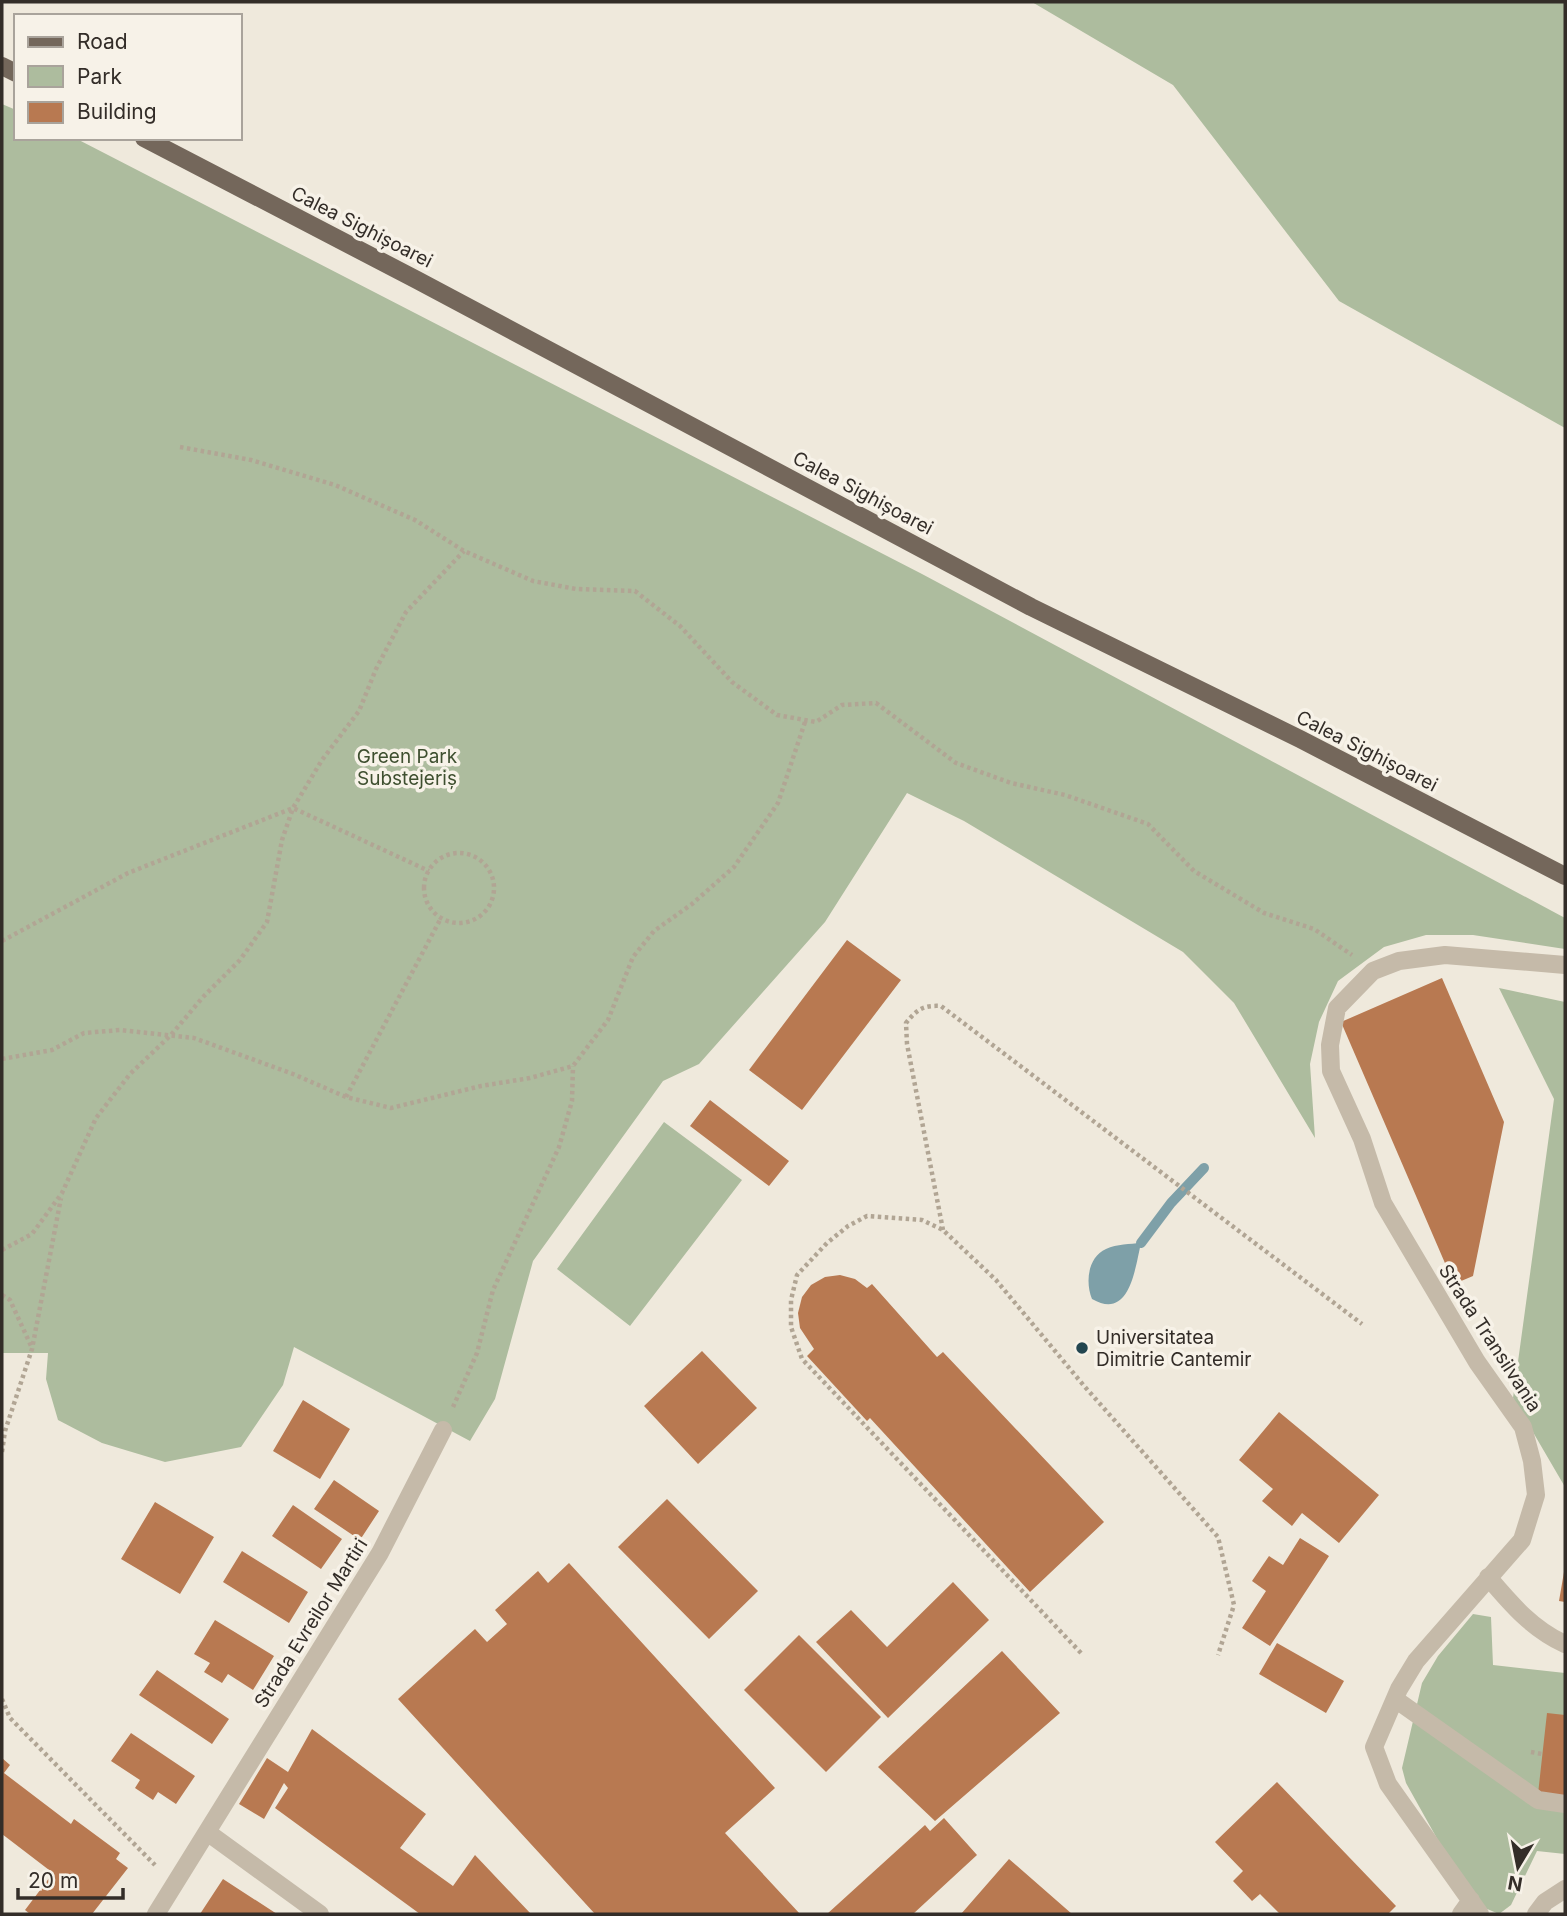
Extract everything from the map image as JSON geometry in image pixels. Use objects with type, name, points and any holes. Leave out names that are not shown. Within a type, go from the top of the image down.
[{"type":"main road","name":"Calea Sighișoarei","points":[[149,140],[417,279],[1031,607],[1300,739],[1565,876]]},
{"type":"street","name":"Strada Transilvania","points":[[1470,1909],[1388,1784],[1374,1746],[1416,1661],[1522,1540],[1536,1495],[1532,1461],[1523,1427],[1477,1362],[1383,1203],[1362,1139],[1331,1071],[1330,1045],[1338,1009],[1373,971],[1399,961],[1445,955],[1565,965]]},
{"type":"street","name":"Strada Evreilor Martiri","points":[[156,1914],[380,1553],[443,1430]]},
{"type":"street","points":[[1488,1577],[1521,1615],[1548,1637],[1565,1644]]},
{"type":"street","points":[[1395,1699],[1538,1800],[1565,1804]]},
{"type":"street","points":[[207,1832],[320,1914]]},
{"type":"street","points":[[1536,1914],[1545,1902],[1565,1889]]},
{"type":"path","points":[[180,447],[251,460],[335,485],[415,520],[464,551],[533,581],[576,589],[635,591],[680,626],[732,682],[777,715],[816,722],[842,705],[876,703],[956,763],[1010,783],[1065,795],[1148,824],[1194,872],[1264,913],[1314,929],[1373,971]]},
{"type":"path","points":[[2,1250],[32,1234],[62,1194],[96,1118],[130,1073],[171,1035],[203,997],[240,960],[267,922],[282,840],[293,808],[322,760],[359,711],[376,669],[406,612],[464,551]]},
{"type":"path","points":[[443,1430],[477,1353],[493,1290],[559,1147],[572,1101],[573,1066],[608,1020],[633,957],[654,931],[692,904],[734,867],[778,803],[806,722]]},
{"type":"path","points":[[2,941],[128,873],[293,808],[429,871]]},
{"type":"path","points":[[453,854],[468,854],[481,860],[491,872],[495,887],[492,902],[483,914],[471,922],[455,923],[441,918],[431,909],[425,897],[424,883],[429,871],[439,859],[453,854]]},
{"type":"path","points":[[346,1097],[441,918]]},
{"type":"path","points":[[943,1230],[906,1044],[906,1023],[919,1009],[928,1005],[942,1006],[1362,1324]]},
{"type":"path","points":[[2,1059],[52,1050],[84,1033],[120,1030],[171,1035],[194,1038],[293,1074],[346,1097],[391,1108],[573,1066]]},
{"type":"path","points":[[2,1452],[5,1431],[32,1349],[62,1194]]},
{"type":"path","points":[[1081,1653],[802,1359],[791,1327],[791,1300],[797,1275],[827,1243],[848,1226],[867,1216],[922,1220],[943,1230],[996,1280],[1085,1387],[1218,1537],[1234,1605],[1219,1655]]},
{"type":"path","points":[[2,1295],[10,1300],[32,1349]]},
{"type":"path","points":[[2,1699],[10,1718],[159,1869]]},
{"type":"path","points":[[1531,1752],[1542,1754]]},
{"type":"green space","points":[[1032,2],[1565,2],[1565,428],[1339,301],[1173,85]]},
{"type":"green space","name":"Green Park Substejeriș","points":[[2,104],[14,109],[14,140],[79,140],[922,574],[1565,918],[1565,949],[1473,935],[1426,935],[1384,947],[1338,981],[1319,1022],[1310,1064],[1315,1138],[1234,1003],[1183,952],[964,821],[907,793],[825,922],[699,1064],[663,1081],[533,1261],[495,1399],[470,1441],[294,1347],[283,1385],[241,1447],[165,1462],[102,1443],[58,1420],[46,1379],[48,1353],[2,1353]]},
{"type":"green space","points":[[1499,988],[1565,1002],[1565,1487],[1513,1398],[1554,1099]]},
{"type":"green space","points":[[664,1122],[742,1180],[630,1326],[557,1269]]},
{"type":"green space","points":[[1473,1614],[1491,1617],[1493,1665],[1565,1673],[1565,1854],[1537,1851],[1511,1905],[1499,1914],[1473,1903],[1406,1783],[1402,1768],[1422,1683],[1438,1656]]},
{"type":"water","points":[[1141,1243],[1133,1278],[1123,1298],[1115,1303],[1105,1304],[1092,1299],[1089,1278],[1095,1258],[1110,1247]]},
{"type":"building","points":[[847,940],[901,980],[802,1110],[749,1070]]},
{"type":"building","points":[[1442,978],[1504,1122],[1473,1276],[1454,1284],[1341,1022]]},
{"type":"building","points":[[710,1100],[789,1161],[769,1186],[690,1126]]},
{"type":"building","points":[[840,1275],[855,1279],[867,1288],[872,1284],[937,1357],[943,1352],[1104,1522],[1030,1592],[870,1418],[867,1421],[807,1356],[814,1349],[800,1328],[798,1313],[802,1297],[811,1285],[825,1277]]},
{"type":"building","points":[[702,1351],[757,1408],[698,1464],[644,1406]]},
{"type":"building","points":[[303,1400],[350,1429],[320,1479],[273,1451]]},
{"type":"building","points":[[1279,1412],[1379,1495],[1339,1543],[1302,1513],[1292,1526],[1262,1501],[1273,1489],[1239,1460]]},
{"type":"building","points":[[334,1480],[379,1511],[360,1540],[314,1509]]},
{"type":"building","points":[[667,1499],[758,1591],[709,1639],[618,1547]]},
{"type":"building","points":[[155,1502],[214,1537],[180,1594],[121,1559]]},
{"type":"building","points":[[293,1505],[342,1539],[321,1569],[272,1536]]},
{"type":"building","points":[[1300,1538],[1329,1556],[1270,1646],[1242,1628],[1266,1591],[1252,1581],[1269,1556],[1283,1565]]},
{"type":"building","points":[[242,1551],[308,1592],[289,1623],[223,1582]]},
{"type":"building","points":[[569,1563],[775,1788],[725,1833],[800,1914],[595,1914],[398,1699],[475,1629],[487,1642],[507,1624],[495,1610],[538,1571],[548,1583]]},
{"type":"building","points":[[1565,1572],[1565,1602],[1559,1601]]},
{"type":"building","points":[[953,1582],[989,1620],[888,1718],[816,1642],[851,1610],[887,1647]]},
{"type":"building","points":[[215,1620],[274,1656],[253,1690],[228,1674],[222,1683],[204,1672],[210,1663],[194,1654]]},
{"type":"building","points":[[799,1635],[881,1717],[826,1772],[744,1690]]},
{"type":"building","points":[[1277,1643],[1344,1681],[1326,1713],[1259,1674]]},
{"type":"building","points":[[1002,1651],[1060,1713],[935,1821],[878,1767]]},
{"type":"building","points":[[157,1670],[229,1719],[212,1744],[139,1695]]},
{"type":"building","points":[[1547,1713],[1565,1715],[1565,1797],[1538,1794]]},
{"type":"building","points":[[312,1729],[426,1814],[400,1848],[453,1886],[475,1855],[531,1914],[420,1914],[275,1808],[288,1788],[284,1783],[264,1819],[239,1804],[267,1758],[288,1772]]},
{"type":"building","points":[[131,1733],[195,1776],[176,1804],[158,1792],[153,1800],[135,1788],[140,1780],[111,1761]]},
{"type":"building","points":[[2,1758],[10,1765],[4,1773],[71,1824],[74,1819],[120,1853],[116,1859],[128,1868],[92,1914],[30,1914],[25,1910],[53,1873],[2,1834]]},
{"type":"building","points":[[1277,1782],[1396,1906],[1388,1914],[1280,1914],[1260,1894],[1252,1901],[1233,1881],[1243,1871],[1215,1842]]},
{"type":"building","points":[[944,1818],[977,1855],[913,1914],[827,1914],[925,1825],[930,1831]]},
{"type":"building","points":[[1009,1859],[1072,1914],[961,1914]]},
{"type":"building","points":[[223,1879],[277,1914],[200,1914]]},
{"type":"waterway","points":[[1141,1243],[1171,1203],[1204,1168]]},
{"type":"place","name":"Universitatea Dimitrie Cantemir","points":[[1082,1348]]}]
